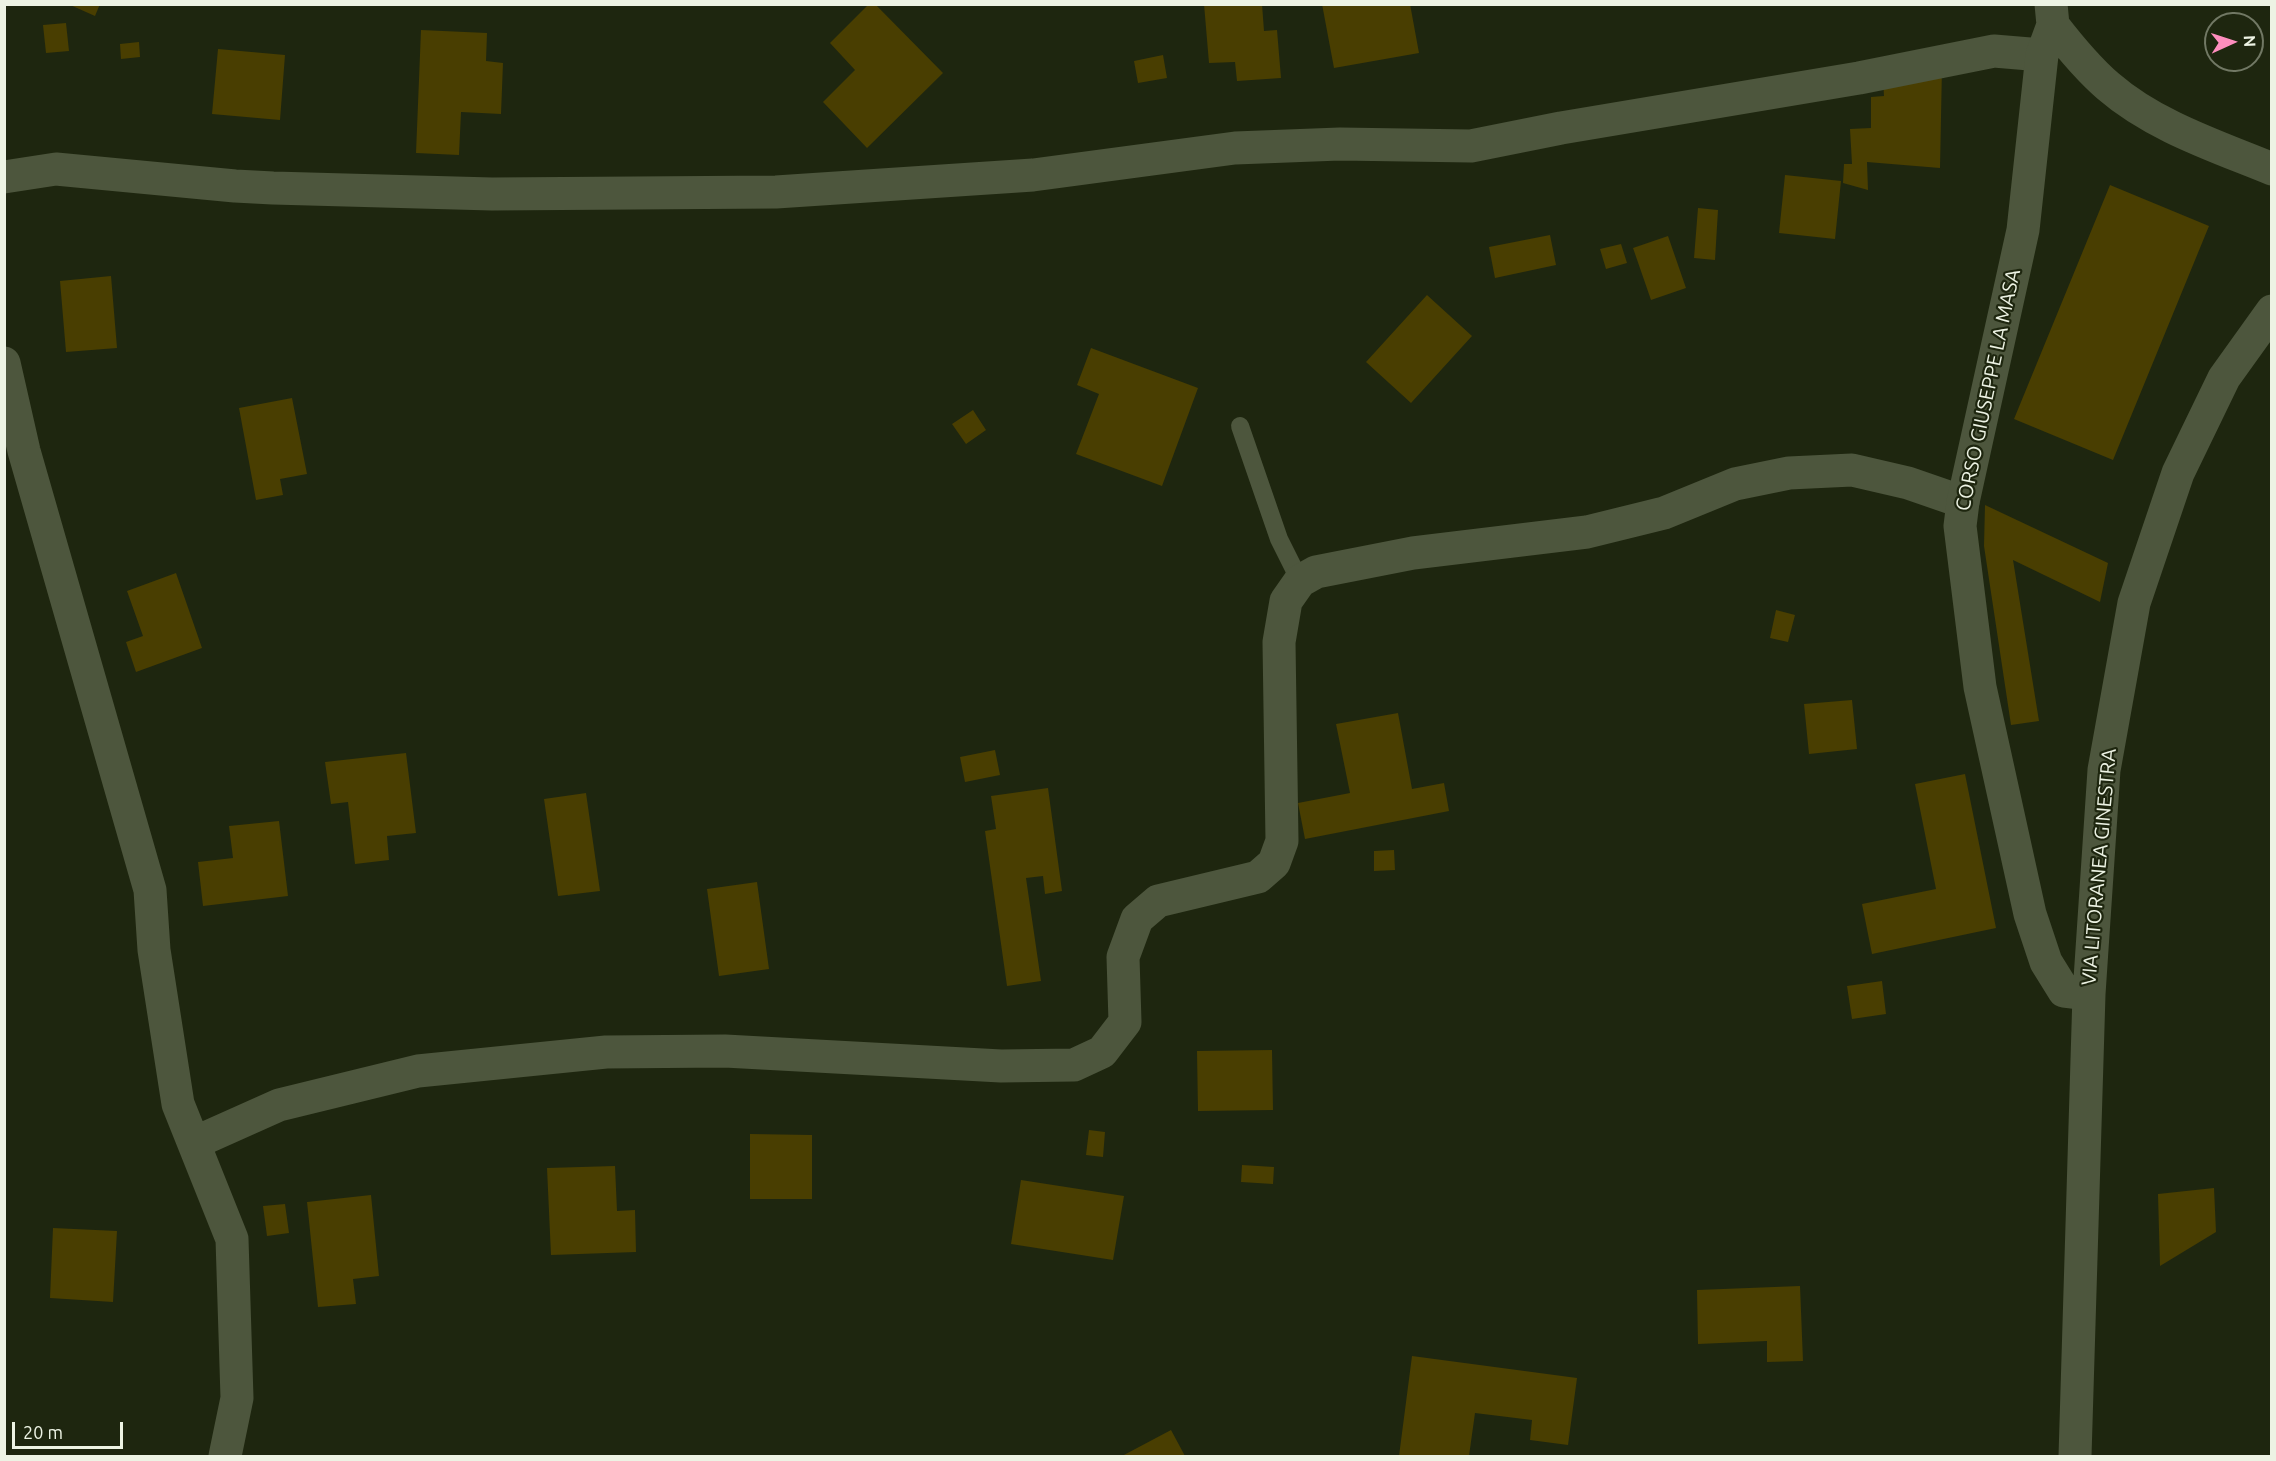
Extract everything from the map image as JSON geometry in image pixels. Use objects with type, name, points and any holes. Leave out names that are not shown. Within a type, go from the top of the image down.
[{"type":"street","name":"CORSO GIUSEPPE LA MASA","points":[[2052,15],[2042,55],[2023,230],[1963,502],[1960,526],[1980,687],[2030,914],[2046,962],[2064,991],[2089,994]]},
{"type":"street","points":[[2052,15],[2078,57],[2109,87],[2160,121],[2271,169]]},
{"type":"street","points":[[4,177],[56,168],[235,186],[285,188],[492,194],[776,192],[1033,175],[1235,148],[1340,144],[1471,146],[1561,128],[1859,78],[1994,51],[2042,55]]},
{"type":"street","name":"VIA LITORANEA GINESTRA","points":[[2074,1456],[2089,994],[2104,770],[2134,603],[2178,473],[2224,378],[2271,311]]},
{"type":"street","points":[[4,363],[24,451],[150,890],[154,950],[178,1104],[232,1239],[237,1398],[225,1456]]},
{"type":"street","points":[[194,1143],[279,1104],[418,1071],[606,1052],[725,1051],[1001,1066],[1074,1065],[1102,1052],[1125,1022],[1123,957],[1137,919],[1158,901],[1258,877],[1274,862],[1282,841],[1279,642],[1286,601],[1300,580],[1316,572],[1413,553],[1587,532],[1664,513],[1735,484],[1789,473],[1852,470],[1908,483],[1963,502]]},
{"type":"lane","points":[[1240,426],[1279,539],[1300,580]]},
{"type":"building","points":[[68,4],[100,4],[95,16]]},
{"type":"building","points":[[869,4],[875,4],[943,73],[867,148],[823,102],[855,70],[830,43]]},
{"type":"building","points":[[1204,4],[1262,4],[1264,31],[1277,30],[1281,78],[1237,81],[1235,62],[1209,63]]},
{"type":"building","points":[[1322,4],[1410,4],[1419,53],[1334,68]]},
{"type":"building","points":[[66,23],[69,51],[46,53],[43,25]]},
{"type":"building","points":[[421,30],[487,33],[486,61],[503,63],[501,114],[461,112],[459,155],[416,153]]},
{"type":"building","points":[[139,42],[140,57],[121,59],[120,44]]},
{"type":"building","points":[[218,49],[285,55],[280,120],[212,114]]},
{"type":"building","points":[[1163,55],[1167,78],[1138,83],[1134,61]]},
{"type":"building","points":[[1942,67],[1940,168],[1867,162],[1868,190],[1843,183],[1844,164],[1852,164],[1850,129],[1871,128],[1871,97],[1884,96],[1883,80]]},
{"type":"building","points":[[1785,175],[1841,181],[1835,239],[1779,233]]},
{"type":"building","points":[[2110,185],[2209,226],[2113,460],[2014,419]]},
{"type":"building","points":[[1698,208],[1718,210],[1715,260],[1694,258]]},
{"type":"building","points":[[1550,235],[1556,265],[1495,278],[1489,247]]},
{"type":"building","points":[[1668,236],[1686,288],[1651,300],[1633,248]]},
{"type":"building","points":[[1621,244],[1627,263],[1606,269],[1600,249]]},
{"type":"building","points":[[111,276],[117,348],[66,352],[60,281]]},
{"type":"building","points":[[1427,295],[1472,336],[1411,403],[1366,362]]},
{"type":"building","points":[[1091,348],[1198,388],[1162,486],[1076,454],[1099,394],[1077,385]]},
{"type":"building","points":[[292,398],[307,474],[280,479],[283,495],[256,500],[239,408]]},
{"type":"building","points":[[973,410],[986,430],[966,444],[952,424]]},
{"type":"building","points":[[1985,505],[2108,563],[2100,602],[2013,560],[2039,721],[2011,725],[1984,546]]},
{"type":"building","points":[[176,573],[202,648],[136,672],[126,642],[143,636],[127,591]]},
{"type":"building","points":[[1776,610],[1795,615],[1788,642],[1770,638]]},
{"type":"building","points":[[1852,700],[1857,749],[1809,754],[1804,704]]},
{"type":"building","points":[[1398,713],[1412,789],[1444,783],[1449,811],[1305,839],[1298,803],[1350,793],[1336,724]]},
{"type":"building","points":[[995,750],[1000,775],[965,782],[960,757]]},
{"type":"building","points":[[406,753],[416,833],[387,836],[389,860],[355,864],[348,802],[331,804],[325,762]]},
{"type":"building","points":[[1965,774],[1996,928],[1872,954],[1862,904],[1936,889],[1915,784]]},
{"type":"building","points":[[1048,788],[1062,891],[1045,894],[1043,876],[1026,878],[1041,981],[1007,986],[985,831],[996,829],[991,796]]},
{"type":"building","points":[[586,793],[600,891],[558,896],[544,799]]},
{"type":"building","points":[[279,821],[288,896],[203,906],[198,862],[233,858],[229,826]]},
{"type":"building","points":[[1394,850],[1395,870],[1374,871],[1374,851]]},
{"type":"building","points":[[757,882],[769,969],[719,976],[707,889]]},
{"type":"building","points":[[1882,981],[1886,1014],[1852,1019],[1847,986]]},
{"type":"building","points":[[1272,1050],[1273,1110],[1198,1111],[1197,1051]]},
{"type":"building","points":[[1089,1130],[1105,1132],[1103,1157],[1086,1155]]},
{"type":"building","points":[[750,1134],[812,1135],[812,1199],[750,1199]]},
{"type":"building","points":[[1242,1165],[1274,1167],[1273,1184],[1241,1182]]},
{"type":"building","points":[[615,1166],[617,1211],[635,1210],[636,1252],[551,1255],[547,1168]]},
{"type":"building","points":[[1021,1180],[1124,1196],[1113,1260],[1011,1244]]},
{"type":"building","points":[[2214,1188],[2216,1232],[2160,1266],[2158,1194]]},
{"type":"building","points":[[371,1195],[379,1276],[353,1279],[356,1304],[318,1307],[307,1202]]},
{"type":"building","points":[[285,1204],[289,1233],[267,1236],[263,1206]]},
{"type":"building","points":[[53,1228],[117,1231],[113,1302],[50,1298]]},
{"type":"building","points":[[1800,1286],[1803,1361],[1767,1362],[1767,1341],[1698,1344],[1697,1290]]},
{"type":"building","points":[[1412,1356],[1577,1378],[1568,1445],[1530,1440],[1532,1420],[1475,1413],[1469,1456],[1399,1456]]},
{"type":"building","points":[[1171,1430],[1185,1456],[1122,1456]]}]
